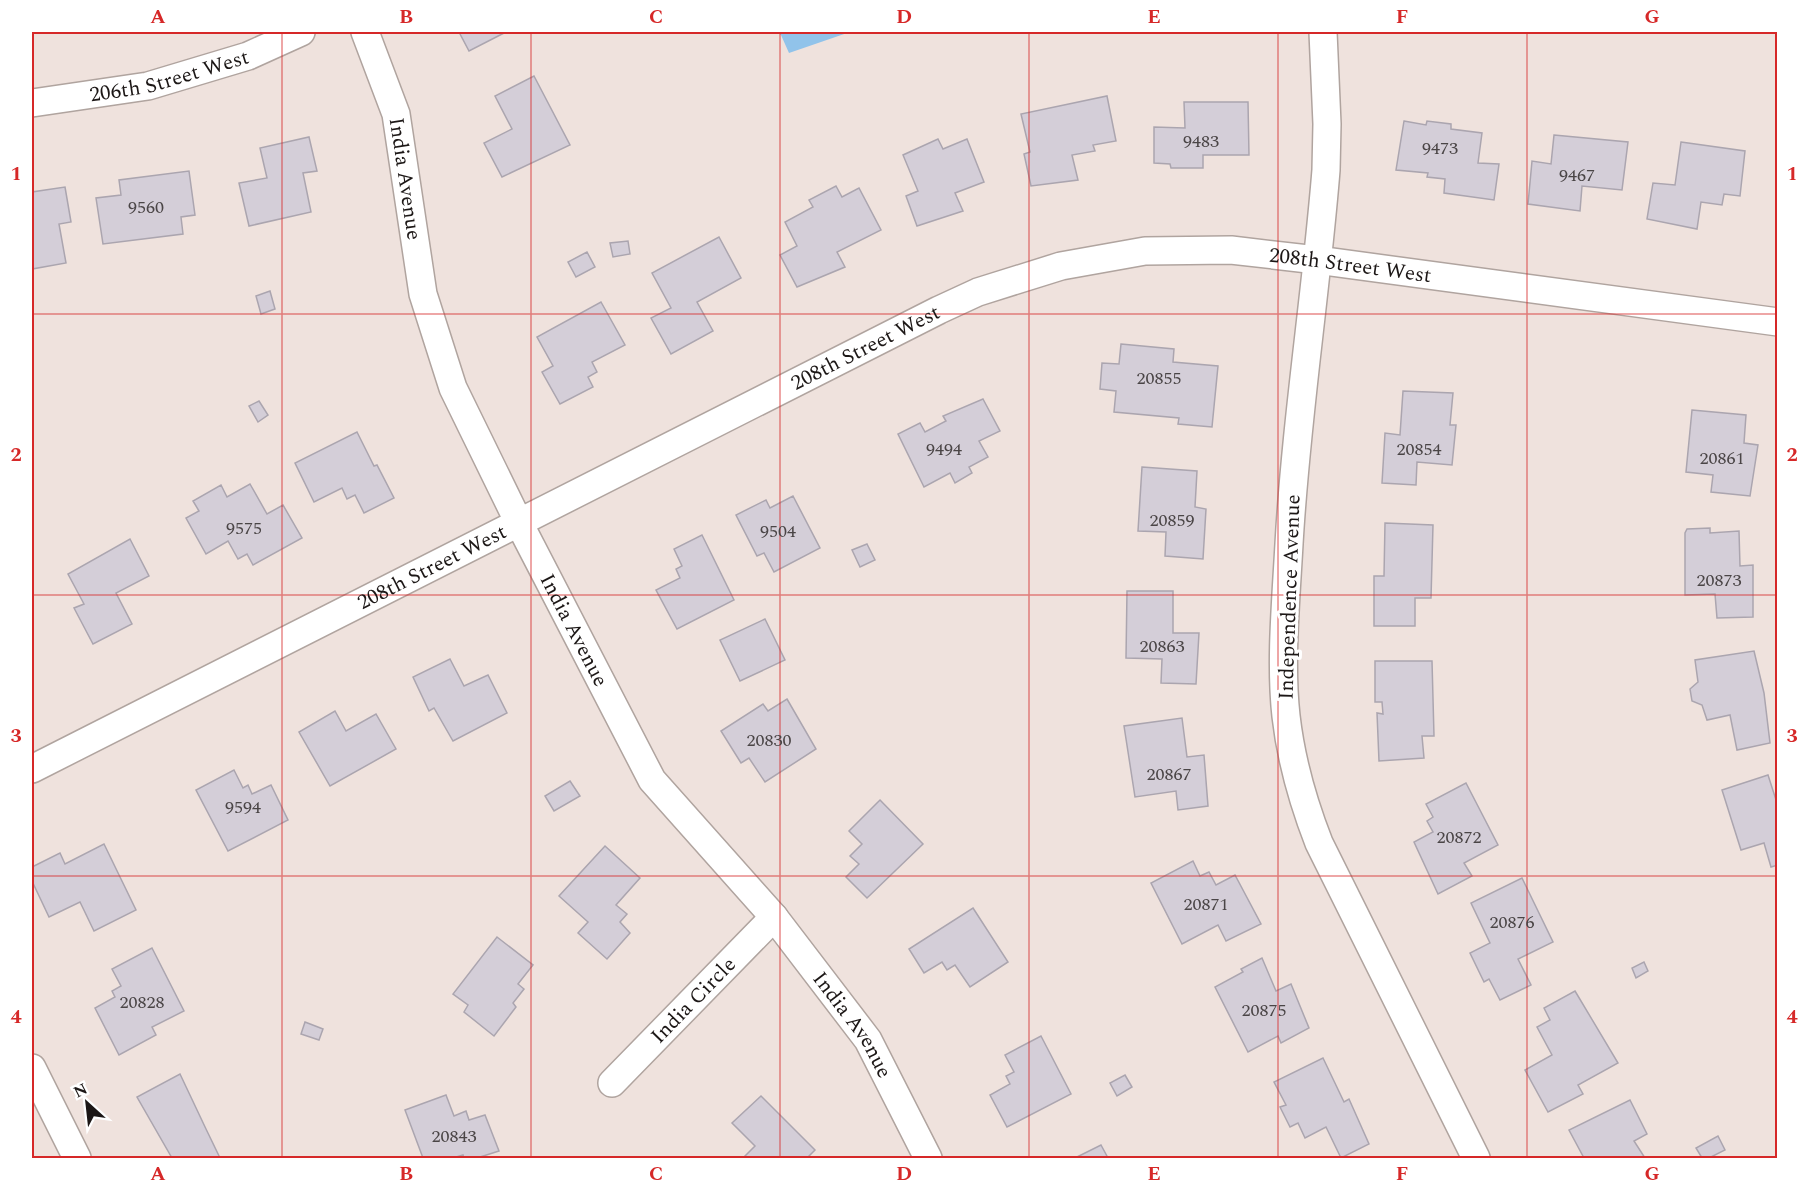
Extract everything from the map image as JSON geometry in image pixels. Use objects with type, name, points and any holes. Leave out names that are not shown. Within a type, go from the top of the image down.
[{"type":"street","name":"206th Street West","points":[[32,103],[148,86],[248,56],[301,32]]},
{"type":"street","name":"India Avenue","points":[[365,32],[396,114],[423,294],[453,388],[519,523],[652,780],[774,917],[868,1040],[928,1158]]},
{"type":"street","name":"Independence Avenue","points":[[1323,32],[1327,124],[1326,170],[1298,427],[1287,574],[1284,690],[1286,716],[1295,767],[1310,818],[1323,851],[1476,1158]]},
{"type":"street","name":"208th Street West","points":[[32,769],[939,310],[978,292],[1060,266],[1145,251],[1231,250],[1778,322]]},
{"type":"street","name":"India Circle","points":[[612,1083],[774,917]]},
{"type":"street","points":[[32,1068],[77,1158]]},
{"type":"water","points":[[777,32],[850,32],[789,53],[781,35]]},
{"type":"building","points":[[459,32],[506,32],[469,51]]},
{"type":"building","points":[[534,76],[570,145],[502,177],[484,143],[512,129],[495,96]]},
{"type":"building","points":[[1107,96],[1116,141],[1093,145],[1095,151],[1072,155],[1078,180],[1031,186],[1024,154],[1030,152],[1021,114]]},
{"type":"building","points":[[1184,102],[1248,102],[1249,155],[1203,155],[1203,168],[1171,168],[1170,164],[1154,163],[1154,127],[1185,128]]},
{"type":"building","points":[[1404,121],[1426,125],[1427,121],[1451,124],[1451,129],[1482,133],[1478,163],[1499,164],[1494,200],[1444,193],[1445,179],[1427,177],[1428,173],[1396,170]]},
{"type":"building","points":[[1554,135],[1628,142],[1622,190],[1582,186],[1580,211],[1528,204],[1532,161],[1551,164]]},
{"type":"building","points":[[309,137],[317,171],[303,173],[311,212],[249,226],[239,183],[267,178],[260,148]]},
{"type":"building","points":[[938,139],[943,149],[967,139],[984,182],[955,193],[963,211],[917,226],[906,196],[918,191],[903,155]]},
{"type":"building","points":[[1681,142],[1745,151],[1740,196],[1724,194],[1722,205],[1701,202],[1697,229],[1647,219],[1653,183],[1675,185]]},
{"type":"building","points":[[189,171],[195,215],[181,217],[183,234],[103,244],[96,198],[121,195],[119,180]]},
{"type":"building","points":[[836,186],[842,197],[859,188],[881,230],[837,252],[845,267],[797,287],[780,255],[797,246],[785,222],[813,207],[809,200]]},
{"type":"building","points":[[65,187],[71,222],[59,224],[66,263],[32,269],[32,192]]},
{"type":"building","points":[[719,237],[741,278],[697,302],[713,331],[671,354],[651,318],[671,308],[652,273]]},
{"type":"building","points":[[628,241],[630,254],[613,257],[610,243]]},
{"type":"building","points":[[587,252],[595,267],[576,277],[568,262]]},
{"type":"building","points":[[270,291],[275,309],[261,314],[256,296]]},
{"type":"building","points":[[601,302],[625,345],[592,362],[597,372],[588,377],[593,387],[560,404],[542,372],[553,366],[537,337]]},
{"type":"building","points":[[1121,344],[1174,349],[1173,362],[1218,366],[1212,427],[1178,424],[1179,418],[1114,412],[1116,391],[1100,389],[1102,363],[1119,364]]},
{"type":"building","points":[[1403,391],[1453,393],[1450,425],[1456,425],[1452,465],[1417,462],[1416,485],[1382,483],[1385,433],[1400,435]]},
{"type":"building","points":[[983,399],[1000,431],[979,441],[988,457],[969,467],[972,473],[955,483],[950,473],[924,487],[898,434],[920,423],[925,432],[946,421],[943,416]]},
{"type":"building","points":[[259,401],[268,415],[258,422],[249,406]]},
{"type":"building","points":[[1692,410],[1746,415],[1744,443],[1758,445],[1750,496],[1711,492],[1713,475],[1686,472]]},
{"type":"building","points":[[357,432],[394,498],[364,513],[355,495],[347,499],[342,488],[314,502],[295,463]]},
{"type":"building","points":[[1142,467],[1197,471],[1195,507],[1206,509],[1203,559],[1165,556],[1166,532],[1138,531]]},
{"type":"building","points":[[250,484],[267,514],[283,505],[302,538],[253,565],[247,554],[238,559],[228,541],[206,554],[186,518],[199,511],[193,501],[221,485],[227,497]]},
{"type":"building","points":[[793,496],[820,548],[774,572],[764,553],[757,556],[736,515],[766,500],[770,508]]},
{"type":"building","points":[[1385,523],[1433,525],[1431,598],[1415,598],[1415,626],[1374,626],[1374,576],[1384,576]]},
{"type":"building","points":[[1710,528],[1710,533],[1739,531],[1740,566],[1753,565],[1753,617],[1717,618],[1715,594],[1685,595],[1685,533],[1687,529]]},
{"type":"building","points":[[702,535],[734,600],[677,629],[656,590],[680,578],[676,569],[682,566],[674,549]]},
{"type":"building","points":[[130,539],[149,576],[116,593],[132,624],[93,644],[74,608],[84,604],[68,574]]},
{"type":"building","points":[[867,544],[875,560],[860,567],[852,550]]},
{"type":"building","points":[[1127,591],[1173,591],[1173,633],[1199,633],[1196,684],[1161,683],[1162,659],[1126,658]]},
{"type":"building","points":[[765,619],[785,660],[740,681],[720,640]]},
{"type":"building","points":[[1754,651],[1764,693],[1770,743],[1737,750],[1730,715],[1707,720],[1702,705],[1692,701],[1690,689],[1698,682],[1695,660]]},
{"type":"building","points":[[450,659],[464,686],[488,675],[507,713],[453,741],[434,708],[429,711],[413,677]]},
{"type":"building","points":[[1375,661],[1432,661],[1434,736],[1422,736],[1424,758],[1379,761],[1377,713],[1383,714],[1382,702],[1375,702]]},
{"type":"building","points":[[787,699],[816,749],[765,782],[749,758],[741,763],[721,731],[763,704],[768,711]]},
{"type":"building","points":[[335,711],[346,731],[376,714],[396,749],[330,786],[299,732]]},
{"type":"building","points":[[1182,718],[1187,757],[1204,755],[1208,806],[1178,810],[1176,791],[1135,797],[1124,726]]},
{"type":"building","points":[[234,770],[243,788],[248,785],[252,794],[271,785],[288,820],[228,851],[196,790]]},
{"type":"building","points":[[1768,775],[1778,806],[1778,865],[1771,867],[1764,843],[1741,850],[1722,790]]},
{"type":"building","points":[[570,781],[580,796],[554,811],[545,796]]},
{"type":"building","points":[[1466,783],[1498,845],[1464,863],[1472,876],[1438,894],[1414,842],[1433,832],[1427,821],[1433,817],[1426,804]]},
{"type":"building","points":[[880,800],[923,844],[867,898],[846,877],[859,864],[850,856],[862,844],[849,831]]},
{"type":"building","points":[[104,844],[136,910],[94,931],[80,902],[49,917],[32,881],[32,867],[60,853],[65,864]]},
{"type":"building","points":[[605,846],[640,878],[616,905],[627,914],[620,922],[630,933],[607,959],[578,933],[588,922],[559,896]]},
{"type":"building","points":[[1193,861],[1200,876],[1209,872],[1216,885],[1235,875],[1261,924],[1226,941],[1218,925],[1182,944],[1151,883]]},
{"type":"building","points":[[1522,878],[1553,942],[1518,959],[1531,985],[1500,1000],[1489,979],[1484,982],[1470,953],[1490,943],[1471,903]]},
{"type":"building","points":[[973,908],[1008,962],[970,987],[955,965],[947,970],[942,962],[924,973],[909,949]]},
{"type":"building","points":[[497,937],[533,965],[518,984],[524,989],[513,1003],[516,1007],[494,1036],[464,1012],[468,1005],[453,994]]},
{"type":"building","points":[[152,948],[184,1011],[152,1027],[156,1035],[119,1055],[95,1008],[115,997],[112,991],[121,986],[112,969]]},
{"type":"building","points":[[1262,958],[1276,991],[1291,984],[1309,1028],[1281,1043],[1278,1036],[1248,1052],[1215,987],[1243,972],[1241,969]]},
{"type":"building","points":[[1644,962],[1648,971],[1636,978],[1632,968]]},
{"type":"building","points":[[1575,991],[1618,1063],[1578,1085],[1583,1094],[1548,1112],[1525,1070],[1552,1055],[1537,1027],[1550,1020],[1544,1008]]},
{"type":"building","points":[[305,1022],[323,1029],[319,1040],[301,1034]]},
{"type":"building","points":[[1041,1036],[1071,1094],[1007,1127],[990,1095],[1010,1084],[1006,1076],[1014,1072],[1005,1055]]},
{"type":"building","points":[[1323,1058],[1344,1102],[1349,1099],[1369,1144],[1341,1158],[1326,1127],[1305,1138],[1298,1123],[1290,1127],[1280,1107],[1286,1105],[1274,1082]]},
{"type":"building","points":[[180,1074],[220,1158],[172,1158],[137,1097]]},
{"type":"building","points":[[1125,1075],[1132,1087],[1117,1096],[1110,1083]]},
{"type":"building","points":[[446,1095],[454,1116],[466,1111],[469,1120],[485,1115],[499,1151],[477,1158],[464,1158],[463,1155],[453,1158],[423,1158],[405,1110]]},
{"type":"building","points":[[761,1096],[815,1150],[807,1158],[743,1158],[755,1146],[732,1123]]},
{"type":"building","points":[[1630,1100],[1647,1134],[1634,1141],[1645,1158],[1584,1158],[1569,1130]]},
{"type":"building","points":[[1718,1136],[1725,1150],[1709,1158],[1702,1158],[1696,1148]]},
{"type":"building","points":[[1101,1145],[1108,1158],[1075,1158]]}]
